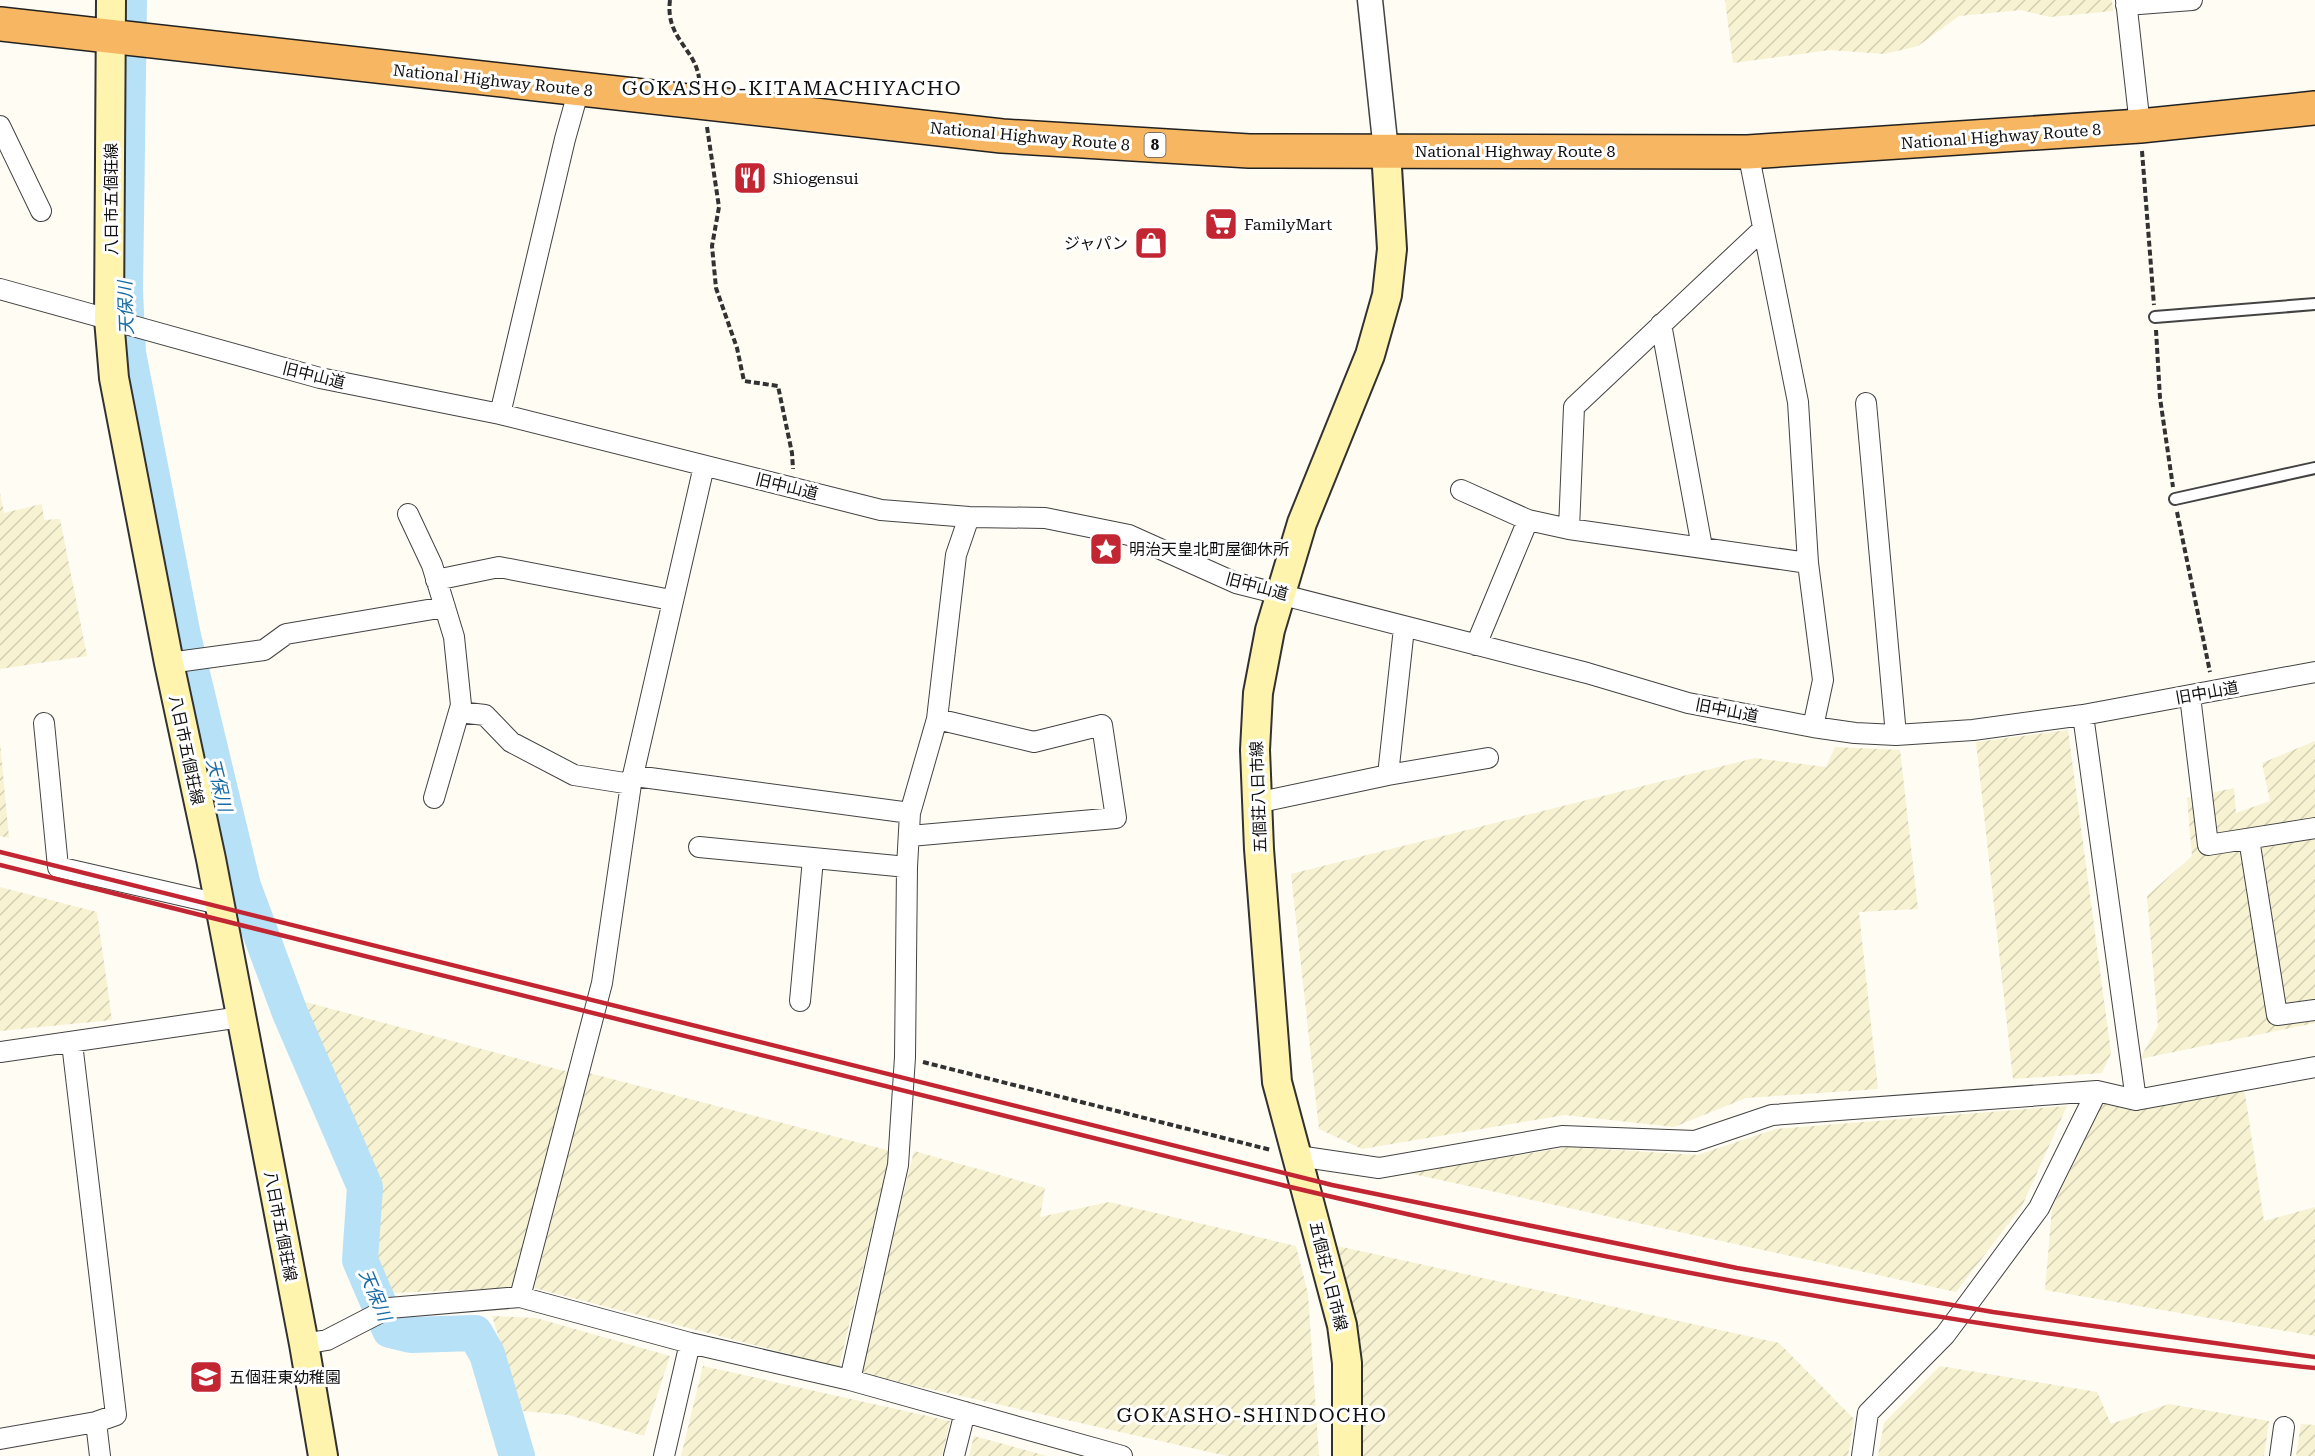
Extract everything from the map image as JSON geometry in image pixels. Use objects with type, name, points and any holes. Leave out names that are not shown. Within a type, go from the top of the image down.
[{"type":"highway","name":"National Highway Route 8","points":[[0,24],[1002,136],[1249,151],[1748,152],[2140,126],[2315,108]]},
{"type":"main road","name":"八日市五個荘線","points":[[111,0],[110,319],[114,378],[241,1017],[304,1344],[323,1456]]},
{"type":"main road","name":"五個荘八日市線","points":[[1347,1456],[1347,1363],[1342,1325],[1277,1082],[1256,803],[1255,750],[1258,693],[1270,630],[1281,592],[1302,524],[1370,355],[1387,295],[1392,249],[1386,151]]},
{"type":"street","points":[[1370,0],[1386,151]]},
{"type":"street","points":[[2140,126],[2126,3],[2192,0]]},
{"type":"street","points":[[500,414],[579,89]]},
{"type":"street","points":[[0,126],[41,211]]},
{"type":"street","points":[[1748,152],[1798,402],[1808,563],[1822,680],[1813,727]]},
{"type":"street","points":[[1569,529],[1574,407],[1762,230]]},
{"type":"street","name":"旧中山道","points":[[0,289],[320,378],[500,414],[881,510],[969,517],[1045,518],[1128,535],[1236,583],[1281,592],[1404,628],[1476,645],[1688,703],[1855,734],[1896,735],[1973,730],[2083,715],[2315,672]]},
{"type":"street","points":[[1661,324],[1702,547]]},
{"type":"street","points":[[1866,402],[1896,735]]},
{"type":"street","points":[[520,1297],[602,983],[633,780],[671,600],[704,466]]},
{"type":"street","points":[[1461,490],[1528,520],[1569,529],[1808,563]]},
{"type":"street","points":[[408,514],[436,580],[454,637],[461,705],[434,798]]},
{"type":"street","points":[[850,1380],[898,1165],[905,1057],[907,867],[910,813],[938,719],[956,555],[969,517]]},
{"type":"street","points":[[1476,645],[1528,520]]},
{"type":"street","points":[[436,580],[499,567],[671,600]]},
{"type":"street","points":[[169,663],[264,650],[286,634],[445,607]]},
{"type":"street","points":[[1388,776],[1404,628]]},
{"type":"street","points":[[2190,696],[2208,845],[2315,828]]},
{"type":"street","points":[[459,712],[485,715],[511,742],[574,775],[910,813]]},
{"type":"street","points":[[2083,715],[2136,1100]]},
{"type":"street","points":[[910,836],[1116,818],[1102,725],[1034,742],[938,719]]},
{"type":"street","points":[[44,723],[58,867],[219,904]]},
{"type":"street","points":[[1256,803],[1488,758]]},
{"type":"street","points":[[2249,838],[2277,1015],[2315,1010]]},
{"type":"street","points":[[699,848],[907,867]]},
{"type":"street","points":[[800,1001],[813,859]]},
{"type":"street","points":[[0,1052],[241,1017]]},
{"type":"street","points":[[0,1439],[96,1422],[116,1415],[72,1043]]},
{"type":"street","points":[[1298,1156],[1379,1168],[1562,1136],[1695,1141],[1772,1115],[2097,1091],[2136,1100],[2315,1067]]},
{"type":"street","points":[[1862,1456],[1868,1413],[1945,1335],[2038,1208],[2097,1091]]},
{"type":"street","points":[[304,1344],[327,1340],[389,1308],[520,1297],[690,1343],[850,1380],[1122,1456]]},
{"type":"street","points":[[664,1456],[690,1343]]},
{"type":"street","points":[[954,1456],[965,1412]]},
{"type":"street","points":[[96,1422],[100,1456]]},
{"type":"street","points":[[2280,1456],[2284,1427]]},
{"type":"lane","points":[[2155,317],[2315,304]]},
{"type":"lane","points":[[2175,500],[2315,468]]},
{"type":"path","points":[[670,0],[668,13],[676,37],[698,70],[719,207],[712,246],[716,288],[736,348],[744,381],[778,386],[792,453],[792,487]]},
{"type":"path","points":[[2140,126],[2160,398],[2175,500],[2214,691]]},
{"type":"path","points":[[905,1057],[1298,1156]]},
{"type":"shaded area","points":[[1725,0],[2112,0],[2113,11],[2050,17],[2021,10],[1959,16],[1918,46],[1884,54],[1830,50],[1733,63]]},
{"type":"shaded area","points":[[0,493],[4,513],[42,504],[44,520],[60,519],[87,656],[0,669]]},
{"type":"shaded area","points":[[2068,730],[2111,1053],[2102,1073],[2013,1079],[1976,742]]},
{"type":"shaded area","points":[[2315,741],[2315,1023],[2140,1059],[2158,1026],[2147,896],[2192,856],[2187,798],[2234,788],[2236,813],[2270,801],[2262,763]]},
{"type":"shaded area","points":[[0,742],[9,838],[0,836]]},
{"type":"shaded area","points":[[1835,747],[1900,750],[1918,909],[1859,912],[1878,1089],[1746,1098],[1674,1127],[1565,1115],[1362,1149],[1319,1129],[1291,874],[1755,758],[1826,767]]},
{"type":"shaded area","points":[[0,887],[97,912],[112,1020],[0,1031]]},
{"type":"shaded area","points":[[298,1000],[572,1073],[511,1288],[392,1293],[360,1251],[376,1187]]},
{"type":"shaded area","points":[[589,1073],[891,1151],[839,1367],[534,1288]]},
{"type":"shaded area","points":[[2228,1074],[2245,1094],[2264,1221],[2315,1207],[2315,1336],[2045,1290],[2052,1208],[2104,1101]]},
{"type":"shaded area","points":[[2067,1106],[2022,1206],[1956,1292],[1408,1173],[1569,1147],[1697,1155],[1776,1129]]},
{"type":"shaded area","points":[[914,1151],[1045,1188],[1040,1217],[1109,1202],[1296,1246],[1308,1294],[1319,1456],[1227,1456],[859,1373]]},
{"type":"shaded area","points":[[1333,1245],[1779,1343],[1854,1419],[1848,1456],[1361,1456]]},
{"type":"shaded area","points":[[492,1316],[536,1318],[670,1356],[644,1436],[568,1415],[522,1411]]},
{"type":"shaded area","points":[[703,1366],[950,1421],[942,1456],[681,1456]]},
{"type":"shaded area","points":[[1940,1366],[2097,1392],[2111,1424],[2169,1404],[2269,1421],[2264,1456],[1878,1456],[1884,1423]]},
{"type":"shaded area","points":[[2301,1424],[2315,1425],[2315,1456],[2296,1456]]},
{"type":"shaded area","points":[[974,1436],[1047,1456],[969,1456]]},
{"type":"waterway","name":"天保川","points":[[129,0],[125,291],[128,353],[183,636],[243,886],[290,1013],[365,1187],[360,1260],[390,1330],[411,1335],[475,1333],[487,1354],[517,1456]]},
{"type":"railway","points":[[0,852],[1332,1185],[1737,1268],[1993,1312],[2315,1357]]},
{"type":"railway","points":[[0,865],[1286,1186],[1541,1243],[1669,1269],[1927,1315],[2315,1368]]},
{"type":"place","name":"Shiogensui","points":[[750,178]]},
{"type":"place","name":"FamilyMart","points":[[1221,224]]},
{"type":"place","name":"ジャパン","points":[[1151,243]]},
{"type":"place","name":"明治天皇北町屋御休所","points":[[1106,549]]},
{"type":"place","name":"五個荘東幼稚園","points":[[206,1377]]},
{"type":"district","name":"GOKASHO-KITAMACHIYACHO","points":[[792,88]]},
{"type":"district","name":"GOKASHO-SHINDOCHO","points":[[1252,1415]]}]
